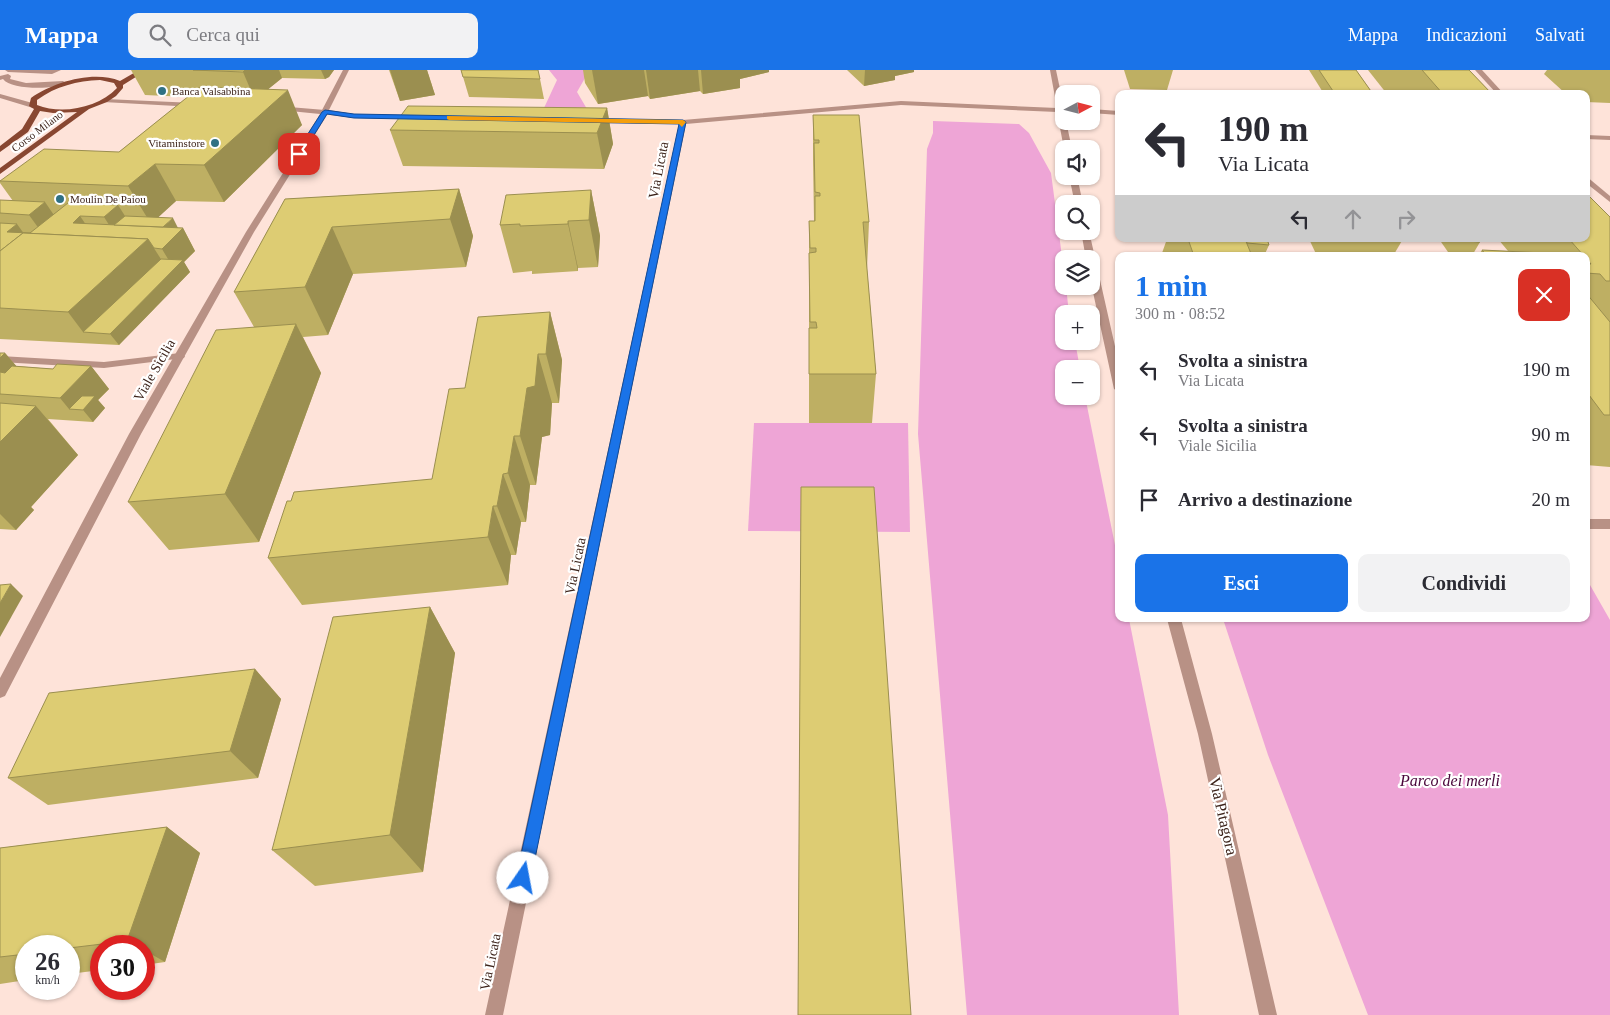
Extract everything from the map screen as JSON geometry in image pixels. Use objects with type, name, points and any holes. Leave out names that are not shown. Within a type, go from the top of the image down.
[{"type":"main road","points":[[88,79],[108,70]]},
{"type":"main road","points":[[36,108],[66,111],[88,106],[105,100],[118,92],[120,84],[144,70]]},
{"type":"main road","points":[[63,83],[88,79],[109,79],[120,84]]},
{"type":"main road","name":"Corso Milano","points":[[0,150],[25,130],[36,108],[33,99],[44,90],[63,83]]},
{"type":"main road","name":"Corso Milano","points":[[0,172],[88,106]]},
{"type":"street","points":[[0,78],[16,70],[52,72],[58,70]]},
{"type":"street","name":"Viale Sicilia","points":[[0,692],[135,434],[250,232],[325,112],[346,70]]},
{"type":"street","points":[[1053,70],[1056,85]]},
{"type":"street","points":[[1478,70],[1497,90]]},
{"type":"street","points":[[8,73],[6,80],[10,83],[63,83]]},
{"type":"street","points":[[0,96],[36,108]]},
{"type":"street","points":[[105,100],[202,105]]},
{"type":"street","name":"Via Licata","points":[[583,120],[683,122],[901,103],[1055,110]]},
{"type":"street","points":[[275,108],[354,116],[422,117]]},
{"type":"street","points":[[1100,112],[1115,113]]},
{"type":"street","name":"Via Licata","points":[[494,1015],[683,122]]},
{"type":"street","points":[[1590,137],[1610,138]]},
{"type":"street","points":[[1590,182],[1610,200]]},
{"type":"street","points":[[1099,295],[1115,370]]},
{"type":"street","points":[[0,360],[104,365],[180,356]]},
{"type":"street","points":[[1590,524],[1610,524]]},
{"type":"street","name":"Via Pitagora","points":[[1175,622],[1205,734],[1268,1015]]},
{"type":"green space","points":[[549,70],[624,70],[585,78],[577,92],[587,109],[544,108],[557,80]]},
{"type":"green space","points":[[933,121],[1019,124],[1029,133],[1051,173],[1055,203],[1055,240],[1060,240],[1061,250],[1055,250],[1055,295],[1067,295],[1068,305],[1055,305],[1055,350],[1077,350],[1078,360],[1055,360],[1055,405],[1087,405],[1115,545],[1115,622],[1130,622],[1168,815],[1179,1015],[967,1015],[918,434],[927,149],[933,133]]},
{"type":"green space","points":[[754,423],[908,423],[910,532],[748,531]]},
{"type":"green space","name":"Parco dei merli","points":[[1590,585],[1610,620],[1610,1015],[1368,1015],[1268,755],[1224,622],[1590,622]]},
{"type":"building","points":[[193,70],[245,70],[243,72]]},
{"type":"building","points":[[461,70],[538,70],[540,79],[463,77]]},
{"type":"building","points":[[1319,70],[1356,70],[1370,90],[1332,90]]},
{"type":"building","points":[[1422,70],[1469,70],[1488,90],[1440,90]]},
{"type":"building","points":[[200,87],[288,90],[204,165],[155,164],[128,186],[0,181],[44,149],[119,152]]},
{"type":"building","points":[[408,106],[607,108],[597,133],[390,130]]},
{"type":"building","points":[[813,115],[859,115],[869,222],[863,222],[876,374],[809,374],[809,328],[817,328],[816,322],[810,322],[809,253],[816,252],[816,248],[810,248],[809,221],[815,221],[815,196],[820,196],[820,193],[815,192],[814,143],[819,143],[819,140],[814,140]]},
{"type":"building","points":[[459,189],[450,219],[332,227],[305,287],[234,292],[285,199]]},
{"type":"building","points":[[591,190],[589,220],[568,221],[568,224],[500,225],[506,195]]},
{"type":"building","points":[[1590,197],[1610,217],[1610,281],[1606,281],[1600,274],[1590,273],[1590,252],[1580,252],[1572,242],[1590,242]]},
{"type":"building","points":[[0,200],[45,202],[29,215],[0,213]]},
{"type":"building","points":[[68,203],[118,205],[104,217],[80,216],[73,223],[183,228],[162,249],[154,248],[148,239],[23,233],[0,251],[0,223],[17,224],[7,232],[30,233]]},
{"type":"building","points":[[125,216],[173,218],[163,227],[114,225]]},
{"type":"building","points":[[23,233],[148,239],[68,312],[0,308],[0,251]]},
{"type":"building","points":[[1189,242],[1246,242],[1250,252],[1193,252]]},
{"type":"building","points":[[1268,242],[1269,245],[1247,243]]},
{"type":"building","points":[[1482,250],[1523,252],[1484,252]]},
{"type":"building","points":[[161,259],[183,260],[110,334],[83,332]]},
{"type":"building","points":[[1590,298],[1610,322],[1610,415],[1604,415],[1590,396]]},
{"type":"building","points":[[550,312],[546,354],[538,354],[535,386],[527,388],[520,436],[514,436],[508,473],[503,474],[497,506],[493,506],[488,537],[268,558],[287,501],[291,501],[294,492],[432,479],[449,389],[465,388],[478,317]]},
{"type":"building","points":[[296,324],[225,494],[128,502],[216,330]]},
{"type":"building","points":[[57,364],[91,366],[60,398],[0,394],[0,372],[5,373],[12,366],[53,369]]},
{"type":"building","points":[[82,396],[95,396],[83,410],[69,409]]},
{"type":"building","points":[[0,403],[36,406],[0,442]]},
{"type":"building","points":[[801,487],[874,487],[911,1015],[798,1015]]},
{"type":"building","points":[[11,584],[0,603],[0,585]]},
{"type":"building","points":[[430,607],[390,835],[272,850],[333,617]]},
{"type":"building","points":[[255,669],[230,751],[8,778],[49,693]]},
{"type":"building","points":[[167,827],[129,935],[90,935],[90,945],[80,947],[80,935],[15,935],[15,955],[0,957],[0,848]]},
{"type":"slow traffic","points":[[449,118],[683,122],[682,125]]},
{"type":"place","name":"Banca Valsabbina","points":[[162,91]]},
{"type":"place","name":"Vitaminstore","points":[[215,143]]},
{"type":"place","name":"Moulin De Paiou","points":[[60,199]]},
{"type":"route","points":[[299,154],[325,112],[354,116],[683,122],[523,878]]}]
